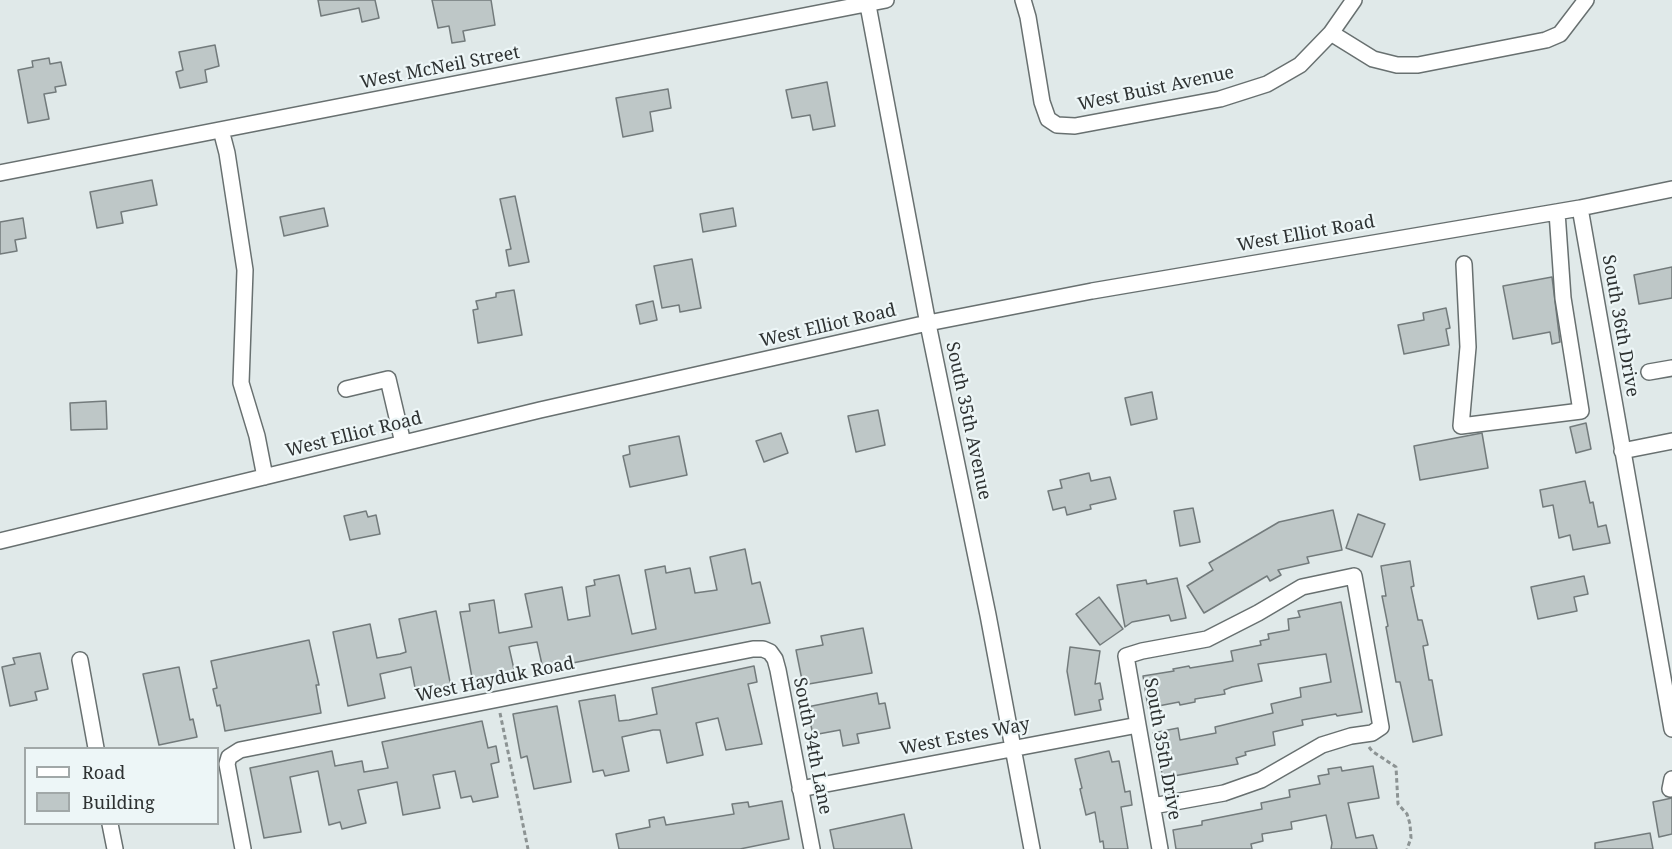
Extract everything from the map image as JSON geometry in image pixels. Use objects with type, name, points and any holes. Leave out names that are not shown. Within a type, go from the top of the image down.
[{"type":"street","name":"West McNeil Street","points":[[0,173],[886,0]]},
{"type":"street","name":"West Buist Avenue","points":[[1023,0],[1028,17],[1042,102],[1048,119],[1057,125],[1075,126],[1220,99],[1267,84],[1300,65],[1331,33],[1354,0]]},
{"type":"street","points":[[1331,33],[1373,59],[1397,65],[1418,65],[1546,40],[1560,34],[1586,0]]},
{"type":"street","name":"South 35th Avenue","points":[[867,2],[1032,849]]},
{"type":"street","points":[[221,130],[227,153],[245,270],[240,383],[257,436],[265,477]]},
{"type":"street","name":"West Elliot Road","points":[[0,541],[552,407],[928,324],[1092,291],[1580,208],[1672,189]]},
{"type":"street","name":"South 36th Drive","points":[[1580,208],[1672,729]]},
{"type":"street","points":[[1464,264],[1468,347],[1461,426],[1581,411],[1563,298],[1557,212]]},
{"type":"street","points":[[1649,372],[1672,368]]},
{"type":"street","points":[[346,388],[388,379],[403,443]]},
{"type":"street","points":[[1622,452],[1672,441]]},
{"type":"street","name":"South 35th Drive","points":[[1160,849],[1126,656],[1208,639],[1302,587],[1354,576],[1381,727],[1372,733],[1361,735]]},
{"type":"street","name":"West Hayduk Road","points":[[243,849],[227,769],[229,758],[240,750],[753,649],[770,652]]},
{"type":"street","name":"South 34th Lane","points":[[770,652],[775,659],[780,680],[812,849]]},
{"type":"street","points":[[80,660],[96,747]]},
{"type":"street","name":"West Estes Way","points":[[800,789],[1138,725]]},
{"type":"street","points":[[1152,806],[1224,793],[1261,780],[1322,745],[1361,735]]},
{"type":"street","points":[[110,825],[115,849]]},
{"type":"path","points":[[498,700],[528,849]]},
{"type":"path","points":[[1361,735],[1372,751],[1396,767],[1398,804],[1407,814],[1410,824],[1411,838],[1407,849]]},
{"type":"building","points":[[318,0],[375,0],[379,18],[362,22],[359,8],[321,16]]},
{"type":"building","points":[[432,0],[491,0],[495,25],[463,31],[465,41],[452,43],[449,26],[438,28]]},
{"type":"building","points":[[215,45],[219,66],[205,70],[207,82],[180,88],[176,72],[183,70],[179,52]]},
{"type":"building","points":[[49,58],[50,64],[61,62],[66,85],[55,87],[56,92],[44,94],[49,119],[28,123],[18,70],[33,67],[32,61]]},
{"type":"building","points":[[827,82],[835,126],[813,130],[810,115],[792,118],[786,90]]},
{"type":"building","points":[[668,89],[671,108],[650,112],[653,131],[623,137],[616,98]]},
{"type":"building","points":[[152,180],[157,205],[121,212],[123,223],[97,228],[90,192]]},
{"type":"building","points":[[515,196],[529,262],[509,266],[506,250],[511,249],[500,199]]},
{"type":"building","points":[[324,208],[328,226],[284,236],[280,217]]},
{"type":"building","points":[[733,208],[736,226],[703,232],[700,214]]},
{"type":"building","points":[[23,218],[26,238],[15,240],[17,251],[0,254],[0,222]]},
{"type":"building","points":[[692,259],[701,308],[680,312],[679,305],[662,308],[654,266]]},
{"type":"building","points":[[1672,267],[1672,298],[1639,304],[1634,275]]},
{"type":"building","points":[[1552,277],[1560,342],[1552,344],[1550,332],[1513,339],[1503,286]]},
{"type":"building","points":[[514,290],[522,335],[478,343],[473,310],[478,309],[476,301],[496,297],[496,293]]},
{"type":"building","points":[[653,301],[657,320],[640,324],[636,305]]},
{"type":"building","points":[[1446,308],[1450,328],[1446,329],[1449,345],[1404,354],[1398,325],[1424,320],[1423,313]]},
{"type":"building","points":[[1152,392],[1157,419],[1131,425],[1125,398]]},
{"type":"building","points":[[106,401],[107,429],[71,430],[70,403]]},
{"type":"building","points":[[878,410],[885,445],[856,452],[848,416]]},
{"type":"building","points":[[1586,423],[1591,449],[1576,453],[1570,427]]},
{"type":"building","points":[[781,433],[788,453],[764,462],[756,441]]},
{"type":"building","points":[[1482,433],[1488,468],[1420,480],[1414,446]]},
{"type":"building","points":[[679,436],[687,475],[630,487],[623,456],[630,454],[629,446]]},
{"type":"building","points":[[1089,473],[1091,481],[1110,477],[1116,499],[1090,505],[1091,509],[1067,515],[1065,507],[1053,510],[1048,491],[1062,488],[1060,480]]},
{"type":"building","points":[[1585,481],[1590,503],[1593,502],[1598,527],[1606,525],[1610,543],[1573,550],[1570,535],[1559,538],[1553,505],[1543,507],[1540,490]]},
{"type":"building","points":[[1193,508],[1200,542],[1180,546],[1174,511]]},
{"type":"building","points":[[1333,510],[1342,550],[1307,557],[1309,563],[1278,570],[1281,575],[1270,581],[1267,576],[1204,613],[1187,586],[1213,570],[1209,563],[1279,522]]},
{"type":"building","points":[[366,511],[368,517],[376,515],[380,534],[350,540],[344,516]]},
{"type":"building","points":[[1358,514],[1385,524],[1372,557],[1346,548]]},
{"type":"building","points":[[745,549],[752,584],[760,582],[770,623],[543,669],[537,642],[512,646],[509,647],[515,674],[473,683],[460,612],[470,611],[469,604],[494,600],[499,633],[532,627],[525,594],[562,587],[568,620],[590,616],[586,587],[595,585],[594,580],[619,575],[632,634],[656,629],[645,570],[665,566],[666,573],[690,568],[695,593],[717,590],[710,557]]},
{"type":"building","points":[[1410,561],[1414,586],[1411,587],[1418,620],[1422,620],[1428,645],[1423,646],[1442,735],[1413,742],[1400,682],[1396,682],[1386,627],[1388,626],[1382,596],[1386,596],[1381,566]]},
{"type":"building","points":[[1584,576],[1588,594],[1574,597],[1577,611],[1538,619],[1531,587]]},
{"type":"building","points":[[1177,578],[1186,618],[1171,621],[1169,615],[1132,622],[1125,627],[1117,585],[1146,580],[1147,584]]},
{"type":"building","points":[[1099,597],[1123,629],[1100,645],[1076,614]]},
{"type":"building","points":[[1341,602],[1362,712],[1302,720],[1303,725],[1273,732],[1275,745],[1245,752],[1246,755],[1236,758],[1238,764],[1163,778],[1153,733],[1178,728],[1180,740],[1216,733],[1215,727],[1273,713],[1271,704],[1301,697],[1300,688],[1331,682],[1326,654],[1258,664],[1262,681],[1232,687],[1224,690],[1225,694],[1195,699],[1195,702],[1180,705],[1179,702],[1148,708],[1143,676],[1189,666],[1190,668],[1233,661],[1231,651],[1261,645],[1260,641],[1269,639],[1268,634],[1289,630],[1288,619],[1300,617],[1298,611]]},
{"type":"building","points":[[436,611],[451,687],[416,693],[411,667],[380,674],[385,698],[348,706],[333,632],[370,624],[377,658],[400,654],[406,652],[399,619]]},
{"type":"building","points":[[863,628],[872,673],[803,685],[796,650],[823,645],[821,636]]},
{"type":"building","points":[[309,640],[319,685],[316,685],[321,713],[225,731],[220,705],[217,706],[213,689],[217,688],[211,661]]},
{"type":"building","points":[[1070,647],[1100,651],[1095,684],[1100,683],[1103,699],[1099,700],[1101,710],[1075,715],[1067,671]]},
{"type":"building","points":[[40,653],[48,689],[35,692],[37,700],[10,706],[2,667],[15,664],[13,658]]},
{"type":"building","points":[[754,666],[757,682],[748,684],[762,744],[726,750],[718,718],[696,723],[703,755],[667,763],[660,730],[653,730],[622,737],[629,771],[605,776],[603,770],[593,772],[579,701],[615,695],[619,721],[629,720],[657,714],[652,688]]},
{"type":"building","points":[[179,667],[190,720],[193,719],[197,737],[159,745],[143,674]]},
{"type":"building","points":[[877,693],[879,704],[885,703],[890,728],[857,734],[859,743],[843,746],[840,730],[813,735],[807,707]]},
{"type":"building","points":[[557,706],[571,782],[534,789],[527,756],[521,758],[513,714]]},
{"type":"building","points":[[482,721],[488,748],[496,746],[499,762],[491,764],[498,797],[473,802],[471,796],[461,798],[455,771],[433,775],[440,808],[403,815],[397,782],[358,790],[366,823],[342,829],[340,822],[329,825],[318,771],[290,777],[301,832],[264,838],[250,768],[332,751],[335,766],[362,761],[364,772],[388,768],[382,742]]},
{"type":"building","points":[[1109,751],[1112,762],[1119,761],[1125,792],[1130,791],[1132,805],[1121,807],[1128,849],[1104,849],[1103,841],[1100,842],[1095,812],[1086,815],[1080,789],[1082,788],[1075,759]]},
{"type":"building","points":[[1373,766],[1379,798],[1348,803],[1356,838],[1373,835],[1377,849],[1331,849],[1332,843],[1326,815],[1291,822],[1292,829],[1262,834],[1263,841],[1251,844],[1252,849],[1176,849],[1173,830],[1202,825],[1202,821],[1262,809],[1261,803],[1290,797],[1289,790],[1320,784],[1318,776],[1329,774],[1328,769],[1341,767],[1342,771]]},
{"type":"building","points":[[1672,798],[1672,834],[1659,837],[1653,802]]},
{"type":"building","points":[[782,801],[789,839],[740,849],[619,849],[616,834],[650,827],[649,820],[664,817],[666,825],[734,814],[732,804],[748,802],[749,807]]},
{"type":"building","points":[[904,814],[912,849],[834,849],[830,830]]},
{"type":"building","points":[[1650,833],[1653,849],[1595,849],[1595,843]]}]
